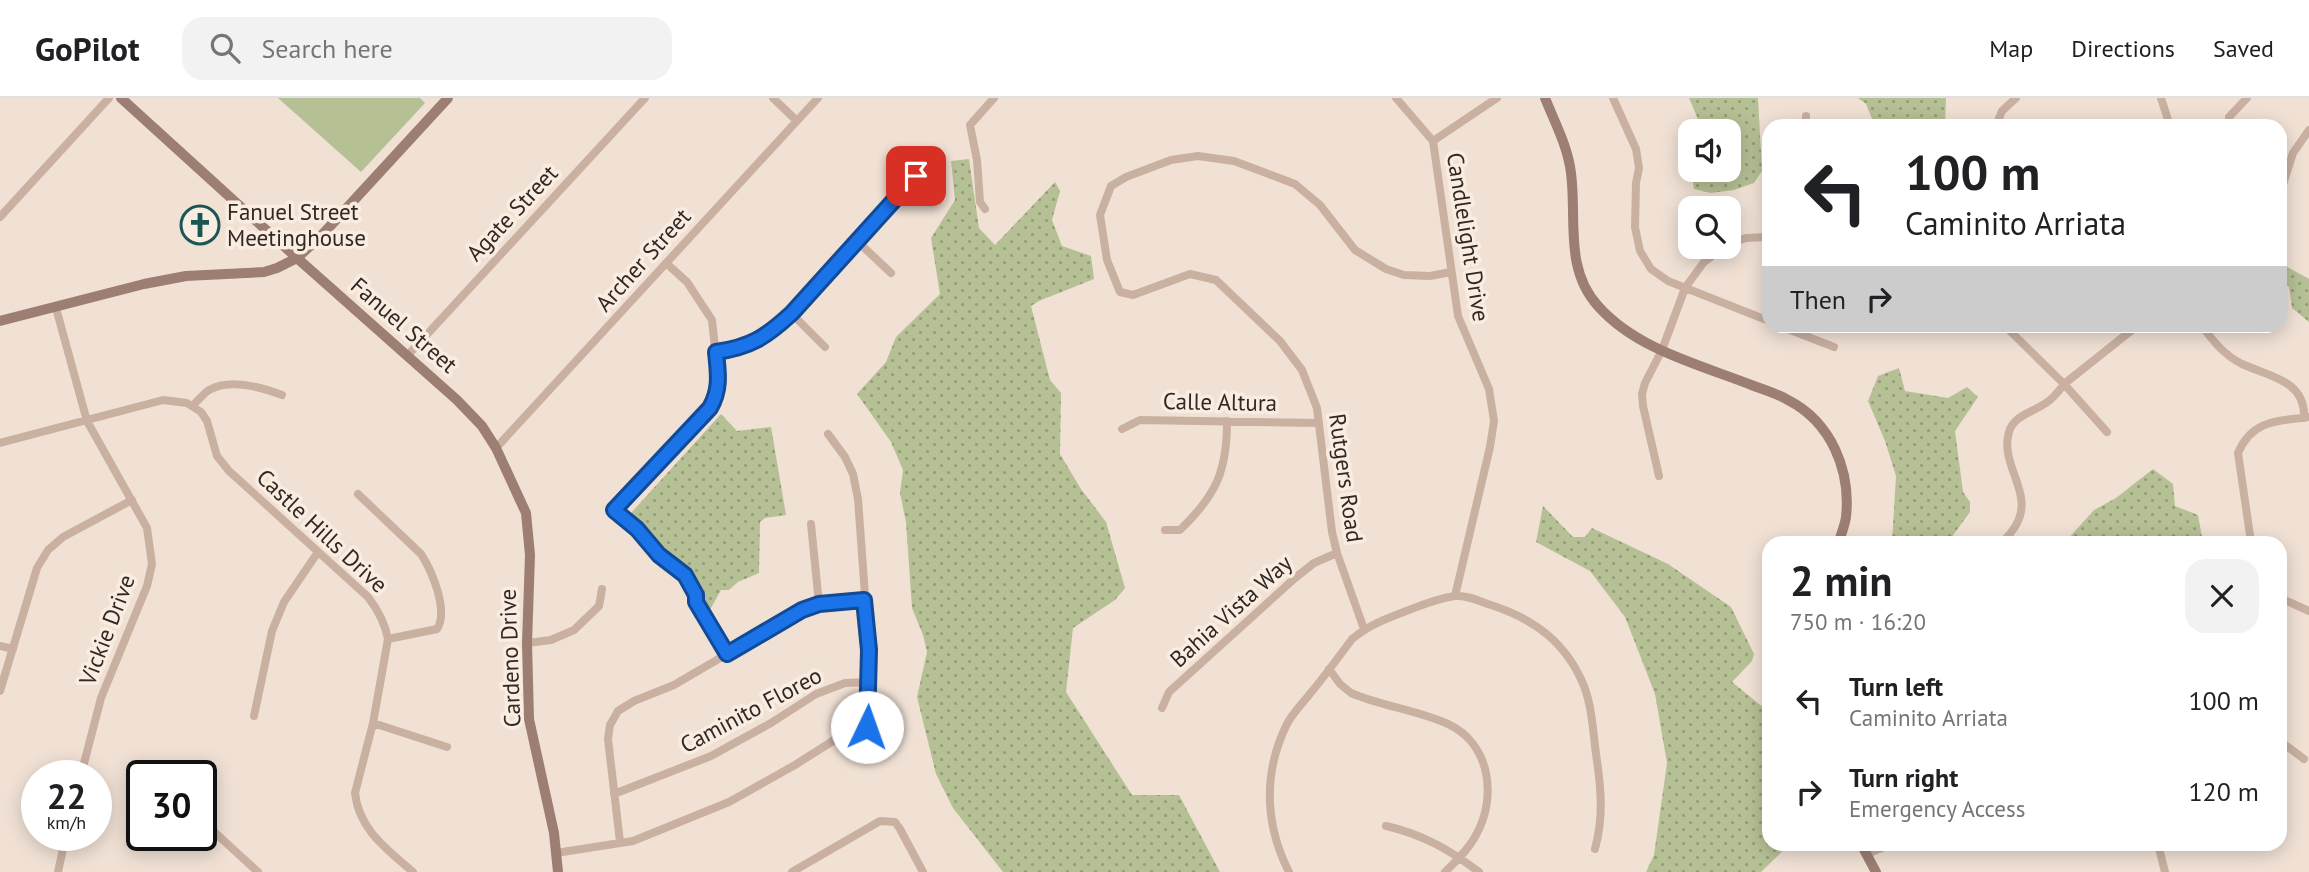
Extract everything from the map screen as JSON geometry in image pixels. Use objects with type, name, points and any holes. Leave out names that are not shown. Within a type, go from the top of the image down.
[{"type":"street","points":[[0,218],[109,98]]},
{"type":"street","name":"Fanuel Street","points":[[121,98],[457,400],[482,426],[496,448]]},
{"type":"street","points":[[0,321],[144,284],[186,276],[264,272],[277,268],[297,258],[321,236],[448,98]]},
{"type":"street","name":"Agate Street","points":[[408,355],[645,98]]},
{"type":"street","points":[[774,98],[796,120]]},
{"type":"street","name":"Archer Street","points":[[496,448],[818,98]]},
{"type":"street","points":[[985,209],[980,202],[970,125],[994,98]]},
{"type":"street","name":"Candlelight Drive","points":[[1396,98],[1433,141],[1458,316],[1486,382],[1493,421],[1490,447],[1455,596]]},
{"type":"street","points":[[1433,141],[1497,98]]},
{"type":"street","points":[[1545,98],[1568,152],[1572,176],[1575,258],[1584,284],[1597,306],[1649,344],[1788,399],[1819,424],[1832,441],[1841,461],[1846,484],[1846,518],[1841,536]]},
{"type":"street","points":[[1613,98],[1636,149],[1639,168],[1635,227],[1640,251],[1651,269],[1668,281],[1762,318]]},
{"type":"street","points":[[1999,119],[2002,111],[2016,98]]},
{"type":"street","points":[[2161,98],[2168,119]]},
{"type":"street","points":[[2229,119],[2247,98]]},
{"type":"street","points":[[2287,172],[2293,153],[2309,130]]},
{"type":"street","name":"Rutgers Road","points":[[1364,629],[1337,553],[1317,408],[1302,370],[1280,341],[1216,279],[1190,274],[1133,295],[1120,292],[1107,260],[1100,215],[1111,187],[1126,177],[1171,160],[1198,156],[1234,161],[1295,184],[1320,205],[1355,250],[1385,269],[1404,275],[1430,276],[1451,272]]},
{"type":"street","points":[[716,352],[751,343],[769,334],[792,313],[916,176]]},
{"type":"street","points":[[1741,240],[1762,237]]},
{"type":"street","points":[[857,241],[891,273]]},
{"type":"street","points":[[1659,475],[1642,394],[1685,288],[1708,259]]},
{"type":"street","points":[[666,263],[687,282],[712,320],[719,385],[717,396],[710,408],[614,510],[637,529],[659,555],[685,575],[696,595],[696,602],[727,654]]},
{"type":"street","name":"Vickie Drive","points":[[56,308],[88,421],[147,528],[152,564],[147,586],[101,698],[86,760]]},
{"type":"street","points":[[792,313],[825,347]]},
{"type":"street","points":[[1798,333],[1834,347]]},
{"type":"street","points":[[2012,333],[2064,384],[2107,432]]},
{"type":"street","points":[[2008,536],[2017,525],[2022,497],[2006,452],[2009,430],[2018,419],[2047,403],[2064,384],[2128,333]]},
{"type":"street","points":[[2207,333],[2218,347],[2241,363],[2287,382],[2295,390],[2307,418],[2266,423],[2244,439],[2238,453],[2250,536]]},
{"type":"street","points":[[0,443],[163,400],[192,406],[209,390],[229,384],[267,389],[282,396]]},
{"type":"street","name":"Castle Hills Drive","points":[[192,406],[201,412],[207,421],[218,456],[229,471],[368,597],[378,610],[388,639]]},
{"type":"street","name":"Calle Altura","points":[[1122,429],[1140,420],[1319,423]]},
{"type":"street","points":[[1165,530],[1180,530],[1203,506],[1220,479],[1227,450],[1227,421]]},
{"type":"street","points":[[556,853],[633,841],[729,802],[836,739],[867,727],[869,650],[862,539],[853,474],[845,457],[828,434]]},
{"type":"street","name":"Cardeno Drive","points":[[496,448],[526,513],[530,555],[528,719],[554,833],[558,872]]},
{"type":"street","points":[[358,494],[422,554],[428,564],[441,606],[442,622],[437,629],[388,639],[373,723],[355,793],[363,821],[374,838],[413,872]]},
{"type":"street","points":[[0,691],[37,568],[48,550],[63,537],[132,500]]},
{"type":"street","points":[[811,524],[819,604]]},
{"type":"street","points":[[254,716],[272,631],[284,602],[318,551]]},
{"type":"street","name":"Bahia Vista Way","points":[[1162,708],[1169,692],[1295,578],[1314,563],[1337,553]]},
{"type":"street","points":[[527,643],[551,640],[574,630],[598,606],[603,589]]},
{"type":"street","points":[[1289,872],[1271,826],[1269,782],[1287,723],[1352,639],[1364,629],[1438,599],[1455,596],[1510,611],[1549,634],[1570,658],[1590,707],[1603,799],[1595,849]]},
{"type":"street","points":[[620,842],[608,739],[610,725],[618,711],[634,701],[674,685],[802,610],[819,604],[864,600]]},
{"type":"street","points":[[2287,601],[2309,611]]},
{"type":"street","points":[[0,646],[13,649]]},
{"type":"street","points":[[1329,669],[1340,684],[1351,692],[1449,725],[1470,740],[1483,760],[1489,790],[1485,817],[1475,838],[1445,872]]},
{"type":"street","name":"Caminito Floreo","points":[[614,794],[711,756],[817,694],[845,683],[869,682]]},
{"type":"street","points":[[373,723],[447,747]]},
{"type":"street","points":[[2287,746],[2304,760]]},
{"type":"street","points":[[792,872],[880,821],[895,822],[923,872]]},
{"type":"street","points":[[1386,826],[1408,831],[1445,847],[1479,872]]},
{"type":"street","points":[[217,834],[258,872]]},
{"type":"street","points":[[58,872],[63,851]]},
{"type":"street","points":[[1865,851],[1876,872]]},
{"type":"street","points":[[2160,851],[2165,872]]},
{"type":"green space","points":[[278,98],[420,98],[425,103],[361,172]]},
{"type":"green space","points":[[1689,98],[1758,98],[1762,171],[1754,183],[1734,190],[1711,193],[1694,189],[1693,182],[1741,182],[1741,119],[1698,119]]},
{"type":"green space","points":[[1858,98],[1946,98],[1945,119],[1872,119],[1866,104]]},
{"type":"green space","points":[[969,159],[979,228],[995,245],[1055,182],[1060,191],[1052,220],[1062,246],[1091,256],[1094,279],[1031,306],[1050,380],[1061,393],[1060,454],[1081,489],[1106,522],[1125,588],[1115,600],[1073,628],[1066,692],[1132,795],[1179,795],[1220,872],[1003,872],[953,808],[936,774],[917,697],[927,652],[912,608],[906,522],[900,493],[903,470],[891,442],[857,394],[886,362],[896,337],[940,294],[931,238],[955,200],[951,161]]},
{"type":"green space","points":[[2287,267],[2309,279],[2309,322],[2292,308]]},
{"type":"green space","points":[[1899,368],[1905,391],[1948,398],[1967,387],[1978,397],[1955,431],[1963,492],[1970,502],[1970,512],[1952,536],[1892,536],[1896,476],[1868,401],[1878,376]]},
{"type":"green space","points":[[721,414],[737,431],[771,427],[786,515],[765,518],[760,522],[759,573],[738,582],[729,590],[721,590],[710,610],[706,607],[701,589],[692,575],[662,552],[631,513]]},
{"type":"green space","points":[[2153,469],[2173,484],[2175,506],[2198,515],[2202,536],[2070,536],[2094,510],[2116,498]]},
{"type":"green space","points":[[1543,506],[1573,537],[1585,537],[1592,528],[1668,564],[1731,607],[1754,654],[1752,661],[1732,682],[1762,706],[1762,851],[1783,851],[1761,872],[1646,872],[1654,855],[1667,763],[1655,694],[1625,617],[1590,571],[1536,542]]},
{"type":"place","name":"Fanuel Street Meetinghouse","points":[[200,225]]},
{"type":"route","points":[[867,727],[869,650],[864,600],[819,604],[802,610],[727,654],[696,602],[690,581],[659,555],[637,529],[614,510],[710,408],[717,396],[719,385],[716,352],[751,343],[769,334],[792,313],[916,176]]}]
